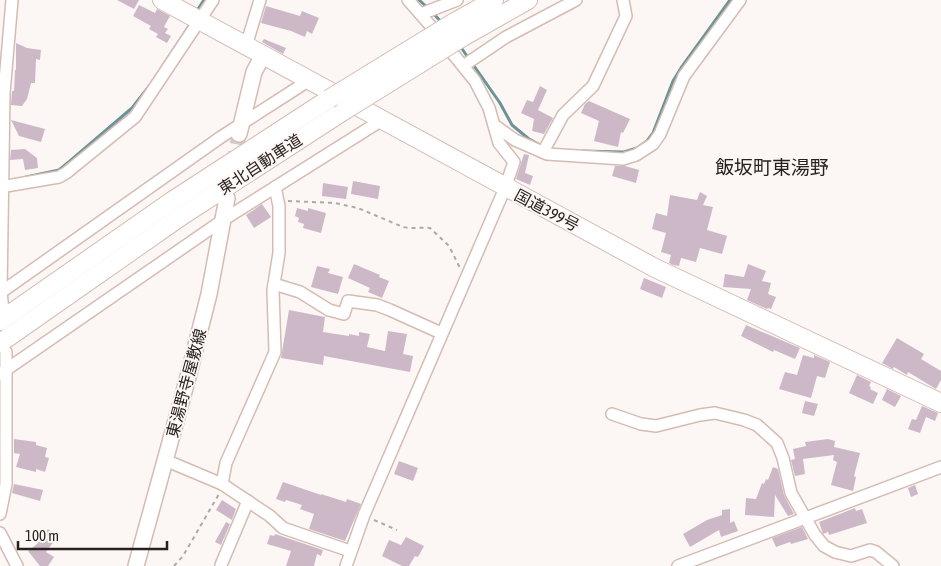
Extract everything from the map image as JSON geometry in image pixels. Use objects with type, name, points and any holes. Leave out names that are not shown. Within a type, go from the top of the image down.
[{"type":"highway","name":"国道399号","points":[[162,0],[655,268],[941,403]]},
{"type":"highway","name":"東北自動車道","points":[[3,348],[183,215],[344,110],[457,31],[494,0]]},
{"type":"highway","name":"東北自動車道","points":[[2,316],[172,201],[329,99],[457,31],[528,0]]},
{"type":"main road","points":[[239,130],[254,72],[262,55]]},
{"type":"main road","name":"東湯野寺屋敷線","points":[[136,566],[206,303],[228,198]]},
{"type":"street","points":[[2,316],[4,93],[12,0]]},
{"type":"street","points":[[2,186],[59,177],[135,117],[213,0]]},
{"type":"street","points":[[246,46],[260,0]]},
{"type":"street","points":[[346,566],[364,515],[505,188],[514,162],[499,142],[489,108],[468,63],[428,12],[408,0]]},
{"type":"street","points":[[428,12],[456,0]]},
{"type":"street","points":[[468,63],[506,37],[576,0]]},
{"type":"street","points":[[544,148],[563,115],[593,86],[626,16],[623,0]]},
{"type":"street","points":[[494,125],[515,140],[544,148],[556,155],[623,159],[636,155],[653,144],[660,134],[684,76],[740,0]]},
{"type":"street","points":[[1,292],[221,137],[239,130],[308,81]]},
{"type":"street","points":[[3,371],[223,220],[382,120]]},
{"type":"street","points":[[222,484],[226,463],[275,352],[274,284],[279,253],[276,187]]},
{"type":"street","points":[[274,284],[300,292],[328,310],[344,314],[348,301],[376,305],[442,333]]},
{"type":"street","points":[[0,514],[6,484],[3,348]]},
{"type":"street","points":[[612,414],[641,424],[656,426],[716,413],[744,420],[757,426],[776,443],[783,458],[791,493],[824,546],[835,552],[851,556],[870,550],[876,552],[893,566]]},
{"type":"street","points":[[165,460],[222,484],[270,516],[283,528],[350,551]]},
{"type":"street","points":[[678,566],[941,467]]},
{"type":"street","points":[[221,565],[248,501]]},
{"type":"street","points":[[0,533],[17,566]]},
{"type":"path","points":[[278,200],[335,203],[358,208],[410,229],[418,227],[430,228],[449,246],[458,263],[464,282]]},
{"type":"path","points":[[174,566],[183,556],[213,504],[222,484]]},
{"type":"path","points":[[364,515],[397,530]]},
{"type":"building","points":[[117,0],[139,0],[134,9]]},
{"type":"building","points":[[139,5],[155,13],[157,9],[170,16],[164,27],[168,29],[165,33],[171,36],[167,43],[156,37],[158,34],[149,29],[151,26],[133,16]]},
{"type":"building","points":[[266,6],[300,16],[302,11],[319,18],[312,34],[307,31],[305,37],[261,23]]},
{"type":"building","points":[[264,39],[286,48],[283,54],[262,42]]},
{"type":"building","points":[[16,43],[27,48],[41,50],[40,60],[36,59],[35,83],[31,83],[27,99],[22,106],[11,105],[16,70]]},
{"type":"building","points":[[540,86],[547,90],[538,110],[553,118],[544,134],[532,131],[534,119],[521,113],[527,100],[533,102]]},
{"type":"building","points":[[589,101],[630,119],[623,133],[621,132],[618,147],[594,141],[599,121],[581,113],[585,104]]},
{"type":"building","points":[[11,120],[45,129],[41,142],[19,136]]},
{"type":"building","points":[[25,149],[37,158],[38,168],[25,170],[23,159],[10,160],[11,150]]},
{"type":"building","points":[[524,154],[529,155],[525,173],[533,176],[530,185],[516,179]]},
{"type":"building","points":[[615,166],[625,166],[639,170],[636,183],[612,176]]},
{"type":"building","points":[[353,181],[380,186],[378,199],[351,194]]},
{"type":"building","points":[[323,183],[348,187],[346,199],[322,196]]},
{"type":"building","points":[[700,192],[707,196],[703,205],[713,207],[707,230],[727,236],[722,254],[700,248],[696,262],[681,258],[679,266],[673,265],[669,263],[671,255],[661,252],[666,233],[652,229],[656,213],[667,216],[670,195],[697,200]]},
{"type":"building","points":[[262,204],[271,217],[254,228],[246,215]]},
{"type":"building","points":[[297,208],[308,211],[308,208],[326,213],[321,233],[303,228],[304,224],[298,222],[299,218],[295,216]]},
{"type":"building","points":[[354,264],[389,281],[382,298],[368,292],[370,288],[348,278]]},
{"type":"building","points":[[748,264],[766,271],[762,281],[771,283],[768,294],[776,297],[771,309],[747,300],[751,289],[723,287],[725,274],[744,277]]},
{"type":"building","points":[[317,266],[330,269],[328,273],[343,277],[338,294],[311,287]]},
{"type":"building","points":[[644,278],[666,287],[662,298],[640,289]]},
{"type":"building","points":[[289,310],[325,317],[323,332],[349,336],[349,334],[359,336],[359,332],[370,334],[367,347],[385,351],[388,331],[407,334],[403,354],[413,356],[410,372],[324,356],[323,365],[281,358]]},
{"type":"building","points":[[746,325],[800,348],[795,359],[774,350],[773,352],[741,336]]},
{"type":"building","points":[[897,338],[924,354],[921,359],[941,371],[941,380],[936,389],[908,372],[907,375],[894,367],[893,369],[882,363]]},
{"type":"building","points":[[803,355],[814,358],[814,355],[830,362],[825,378],[817,376],[811,398],[779,389],[785,372],[797,375]]},
{"type":"building","points":[[857,375],[871,382],[870,389],[878,393],[873,404],[849,393]]},
{"type":"building","points":[[887,389],[901,396],[895,407],[882,400]]},
{"type":"building","points":[[805,401],[818,404],[814,416],[802,413]]},
{"type":"building","points":[[922,406],[938,413],[935,421],[926,417],[920,433],[908,429],[912,419],[916,420]]},
{"type":"building","points":[[14,439],[36,442],[36,445],[47,448],[45,457],[49,458],[45,472],[36,469],[36,472],[16,467],[20,454],[14,453]]},
{"type":"building","points":[[828,439],[835,441],[834,447],[860,453],[854,476],[856,477],[853,491],[831,485],[837,462],[833,460],[834,455],[803,459],[805,474],[795,476],[791,460],[795,459],[793,449],[806,446],[805,442]]},
{"type":"building","points":[[399,461],[418,468],[413,481],[394,474]]},
{"type":"building","points":[[773,467],[778,469],[784,495],[794,514],[788,516],[775,495],[774,517],[745,515],[746,498],[756,499],[762,483],[764,484],[766,479],[768,480]]},
{"type":"building","points":[[283,482],[321,495],[346,502],[347,499],[361,504],[345,541],[309,529],[314,514],[300,509],[302,505],[276,499]]},
{"type":"building","points":[[14,484],[43,490],[40,501],[12,493]]},
{"type":"building","points":[[915,485],[918,494],[911,497],[908,488]]},
{"type":"building","points":[[222,500],[236,509],[232,520],[216,510]]},
{"type":"building","points":[[855,508],[856,511],[862,509],[867,523],[829,535],[828,532],[823,534],[819,522]]},
{"type":"building","points":[[730,509],[730,523],[734,521],[738,531],[721,537],[719,530],[690,547],[683,534],[707,520],[722,515],[722,510]]},
{"type":"building","points":[[226,522],[230,524],[221,545],[215,542]]},
{"type":"building","points":[[802,527],[808,539],[776,547],[772,538]]},
{"type":"building","points":[[48,529],[57,537],[46,552],[54,557],[48,566],[40,566],[28,551],[37,544]]},
{"type":"building","points":[[275,534],[323,550],[321,556],[317,554],[314,566],[286,566],[291,551],[267,544],[270,535],[274,536]]},
{"type":"building","points":[[406,537],[424,546],[418,557],[415,556],[409,566],[402,566],[382,556],[389,540],[401,545]]},
{"type":"waterway","points":[[196,12],[204,0]]},
{"type":"waterway","points":[[419,0],[429,9]]},
{"type":"waterway","points":[[582,151],[624,152],[637,148],[647,141],[653,133],[673,81],[730,0]]},
{"type":"waterway","points":[[433,13],[442,23]]},
{"type":"waterway","points":[[162,67],[189,26]]},
{"type":"waterway","points":[[460,46],[500,103],[512,125],[529,139],[542,146]]},
{"type":"waterway","points":[[26,177],[59,170],[132,108],[150,85]]},
{"type":"tunnel","points":[[233,167],[239,134]]},
{"type":"district","name":"飯坂町東湯野","points":[[772,167]]}]
